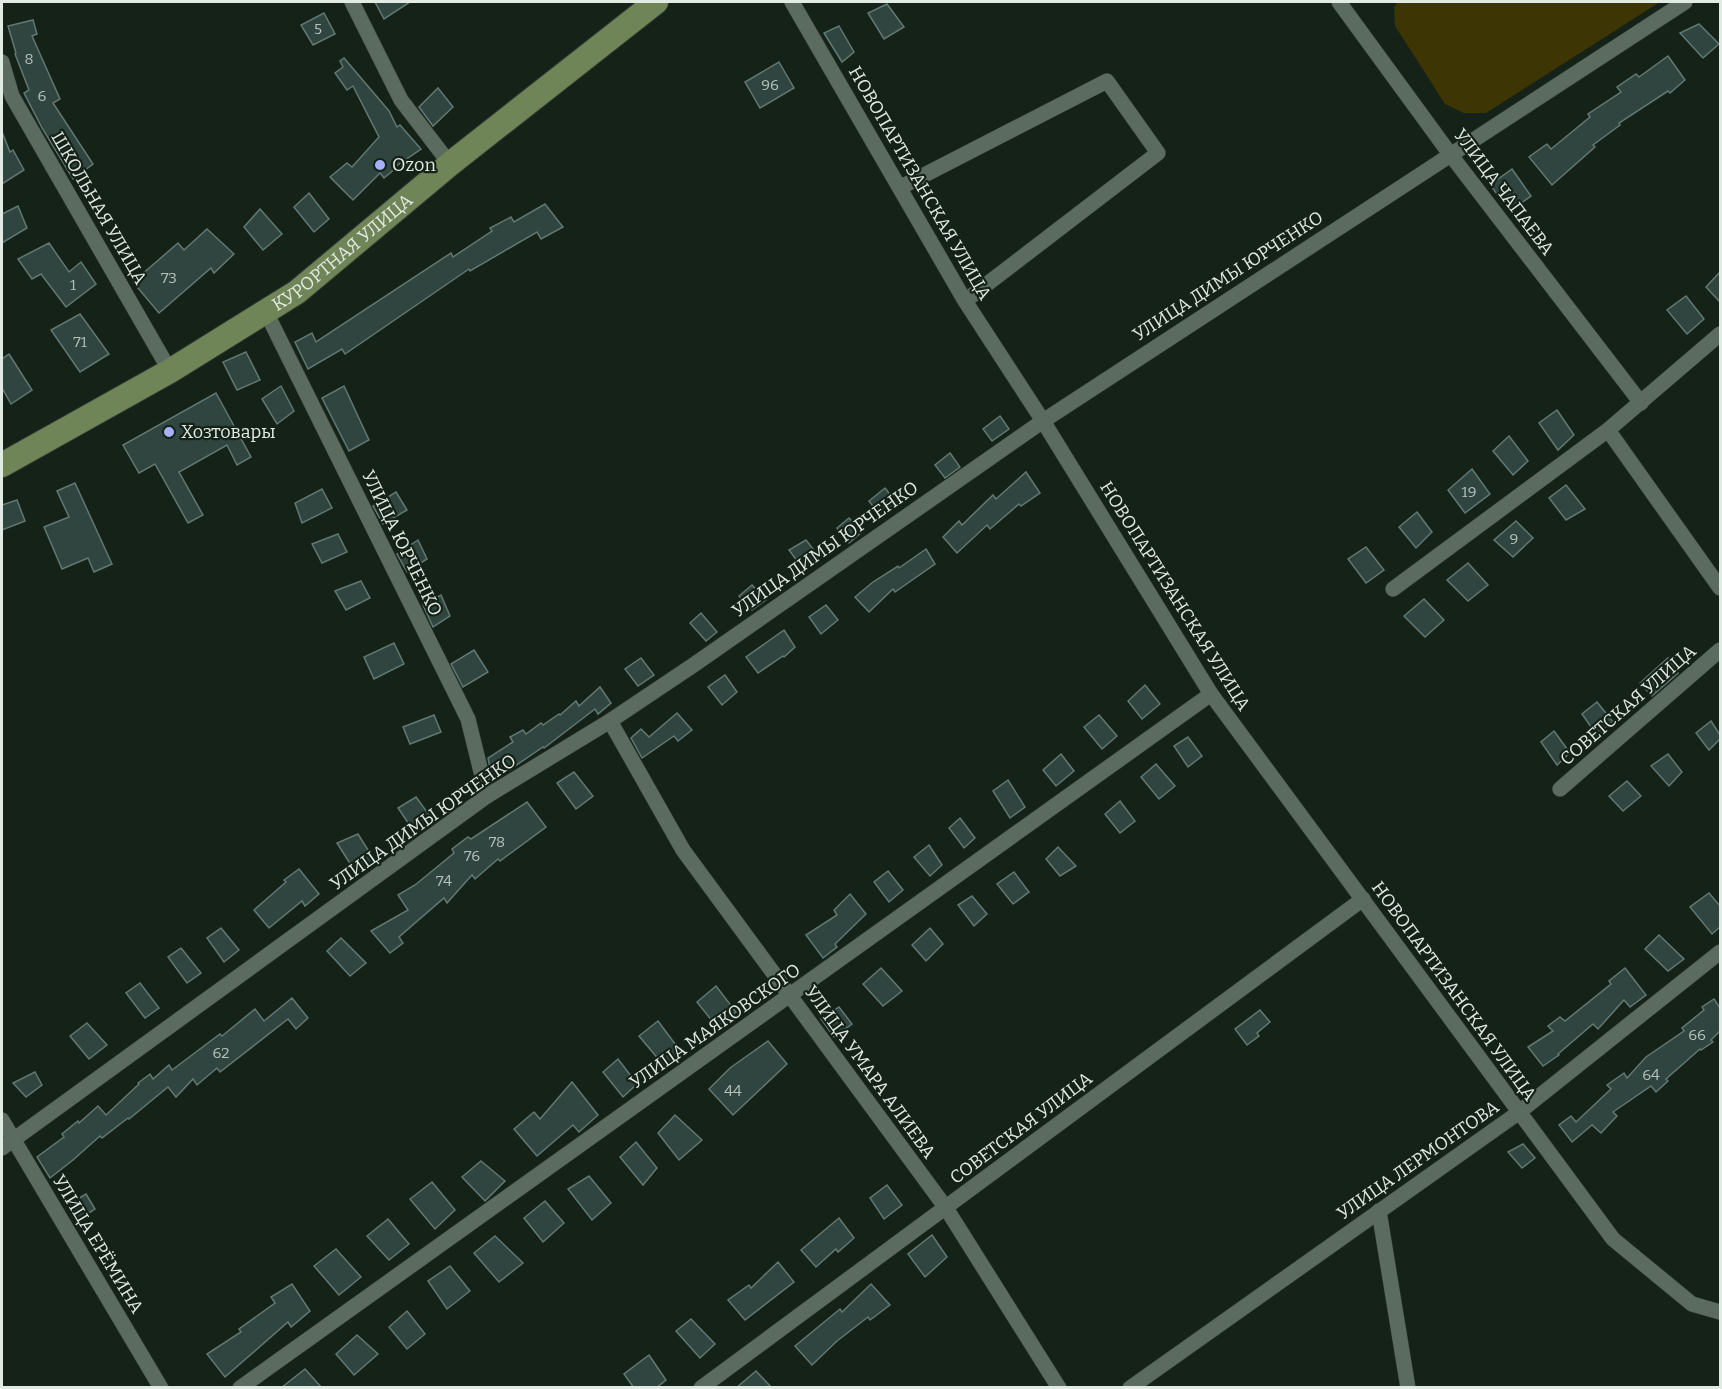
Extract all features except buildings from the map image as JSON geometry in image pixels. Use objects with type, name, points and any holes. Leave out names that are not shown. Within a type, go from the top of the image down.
[{"type":"main road","name":"КУРОРТНАЯ УЛИЦА","points":[[2,465],[170,371],[297,292],[450,164],[656,2]]},
{"type":"street","points":[[352,2],[401,100],[450,164]]},
{"type":"street","name":"НОВОПАРТИЗАНСКАЯ УЛИЦА","points":[[792,2],[965,301],[1043,422],[1211,694],[1613,1239],[1692,1304],[1720,1312]]},
{"type":"street","name":"УЛИЦА ЧАПАЕВА","points":[[1339,2],[1450,154],[1641,403]]},
{"type":"street","name":"УЛИЦА ДИМЫ ЮРЧЕНКО","points":[[8,1144],[487,796],[610,721],[1043,422],[1685,2]]},
{"type":"street","name":"ШКОЛЬНАЯ УЛИЦА","points":[[2,62],[12,96],[170,371]]},
{"type":"street","points":[[901,187],[1107,81],[1158,153],[965,301]]},
{"type":"street","name":"УЛИЦА ЮРЧЕНКО","points":[[266,312],[468,719],[487,796]]},
{"type":"street","points":[[1393,589],[1608,430],[1720,334]]},
{"type":"street","points":[[1608,430],[1720,588]]},
{"type":"street","name":"СОВЕТСКАЯ УЛИЦА","points":[[1560,789],[1720,650]]},
{"type":"street","name":"УЛИЦА МАЯКОВСКОГО","points":[[240,1388],[1211,694]]},
{"type":"street","name":"УЛИЦА УМАРА АЛИЕВА","points":[[610,721],[683,850],[946,1208],[1059,1388]]},
{"type":"street","name":"СОВЕТСКАЯ УЛИЦА","points":[[701,1388],[1363,899]]},
{"type":"street","name":"УЛИЦА ЛЕРМОНТОВА","points":[[1130,1388],[1518,1113],[1720,952]]},
{"type":"street","name":"УЛИЦА ЕРЁМИНА","points":[[2,1120],[8,1144],[161,1388]]},
{"type":"street","points":[[1380,1211],[1408,1388]]},
{"type":"shaded area","points":[[1398,2],[1660,2],[1486,113],[1464,113],[1445,104],[1395,26],[1394,7]]},
{"type":"place","name":"Ozon","points":[[380,165]]},
{"type":"place","name":"Хозтовары","points":[[169,432]]}]
